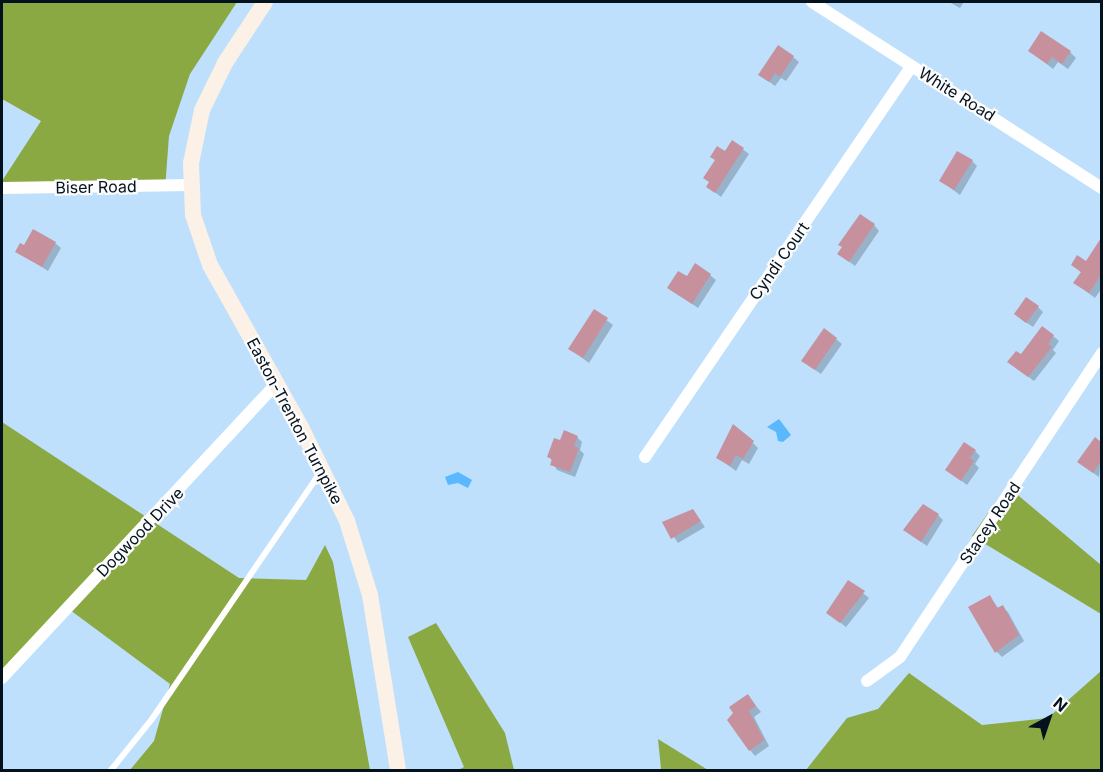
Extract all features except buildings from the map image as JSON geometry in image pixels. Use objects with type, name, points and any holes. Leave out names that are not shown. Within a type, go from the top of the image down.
[{"type":"main road","name":"Easton-Trenton Turnpike","points":[[265,2],[225,63],[202,111],[190,185],[199,241],[347,521],[370,595],[398,771]]},
{"type":"street","name":"White Road","points":[[812,2],[1101,188]]},
{"type":"street","name":"Cyndi Court","points":[[645,457],[912,66]]},
{"type":"street","name":"Biser Road","points":[[2,188],[190,185]]},
{"type":"street","name":"Stacey Road","points":[[867,681],[900,657],[1101,353]]},
{"type":"street","name":"Dogwood Drive","points":[[2,678],[276,384]]},
{"type":"lane","points":[[111,771],[152,719],[322,470]]},
{"type":"green space","points":[[2,2],[237,2],[190,74],[169,136],[165,189],[2,190],[2,181],[41,121],[2,99]]},
{"type":"green space","points":[[2,422],[239,578],[306,580],[325,545],[333,562],[370,770],[130,770],[154,741],[170,684],[66,607],[2,673]]},
{"type":"green space","points":[[1007,486],[1101,565],[1101,614],[972,536]]},
{"type":"green space","points":[[436,623],[505,733],[514,770],[458,770],[464,767],[408,637]]},
{"type":"green space","points":[[1101,671],[1101,770],[806,770],[847,718],[878,709],[909,673],[982,725],[1048,718]]},
{"type":"green space","points":[[658,739],[708,770],[661,769]]},
{"type":"water","points":[[779,419],[791,435],[783,442],[778,441],[776,432],[767,427]]},
{"type":"water","points":[[458,472],[472,480],[468,488],[458,483],[448,485],[445,477]]}]
